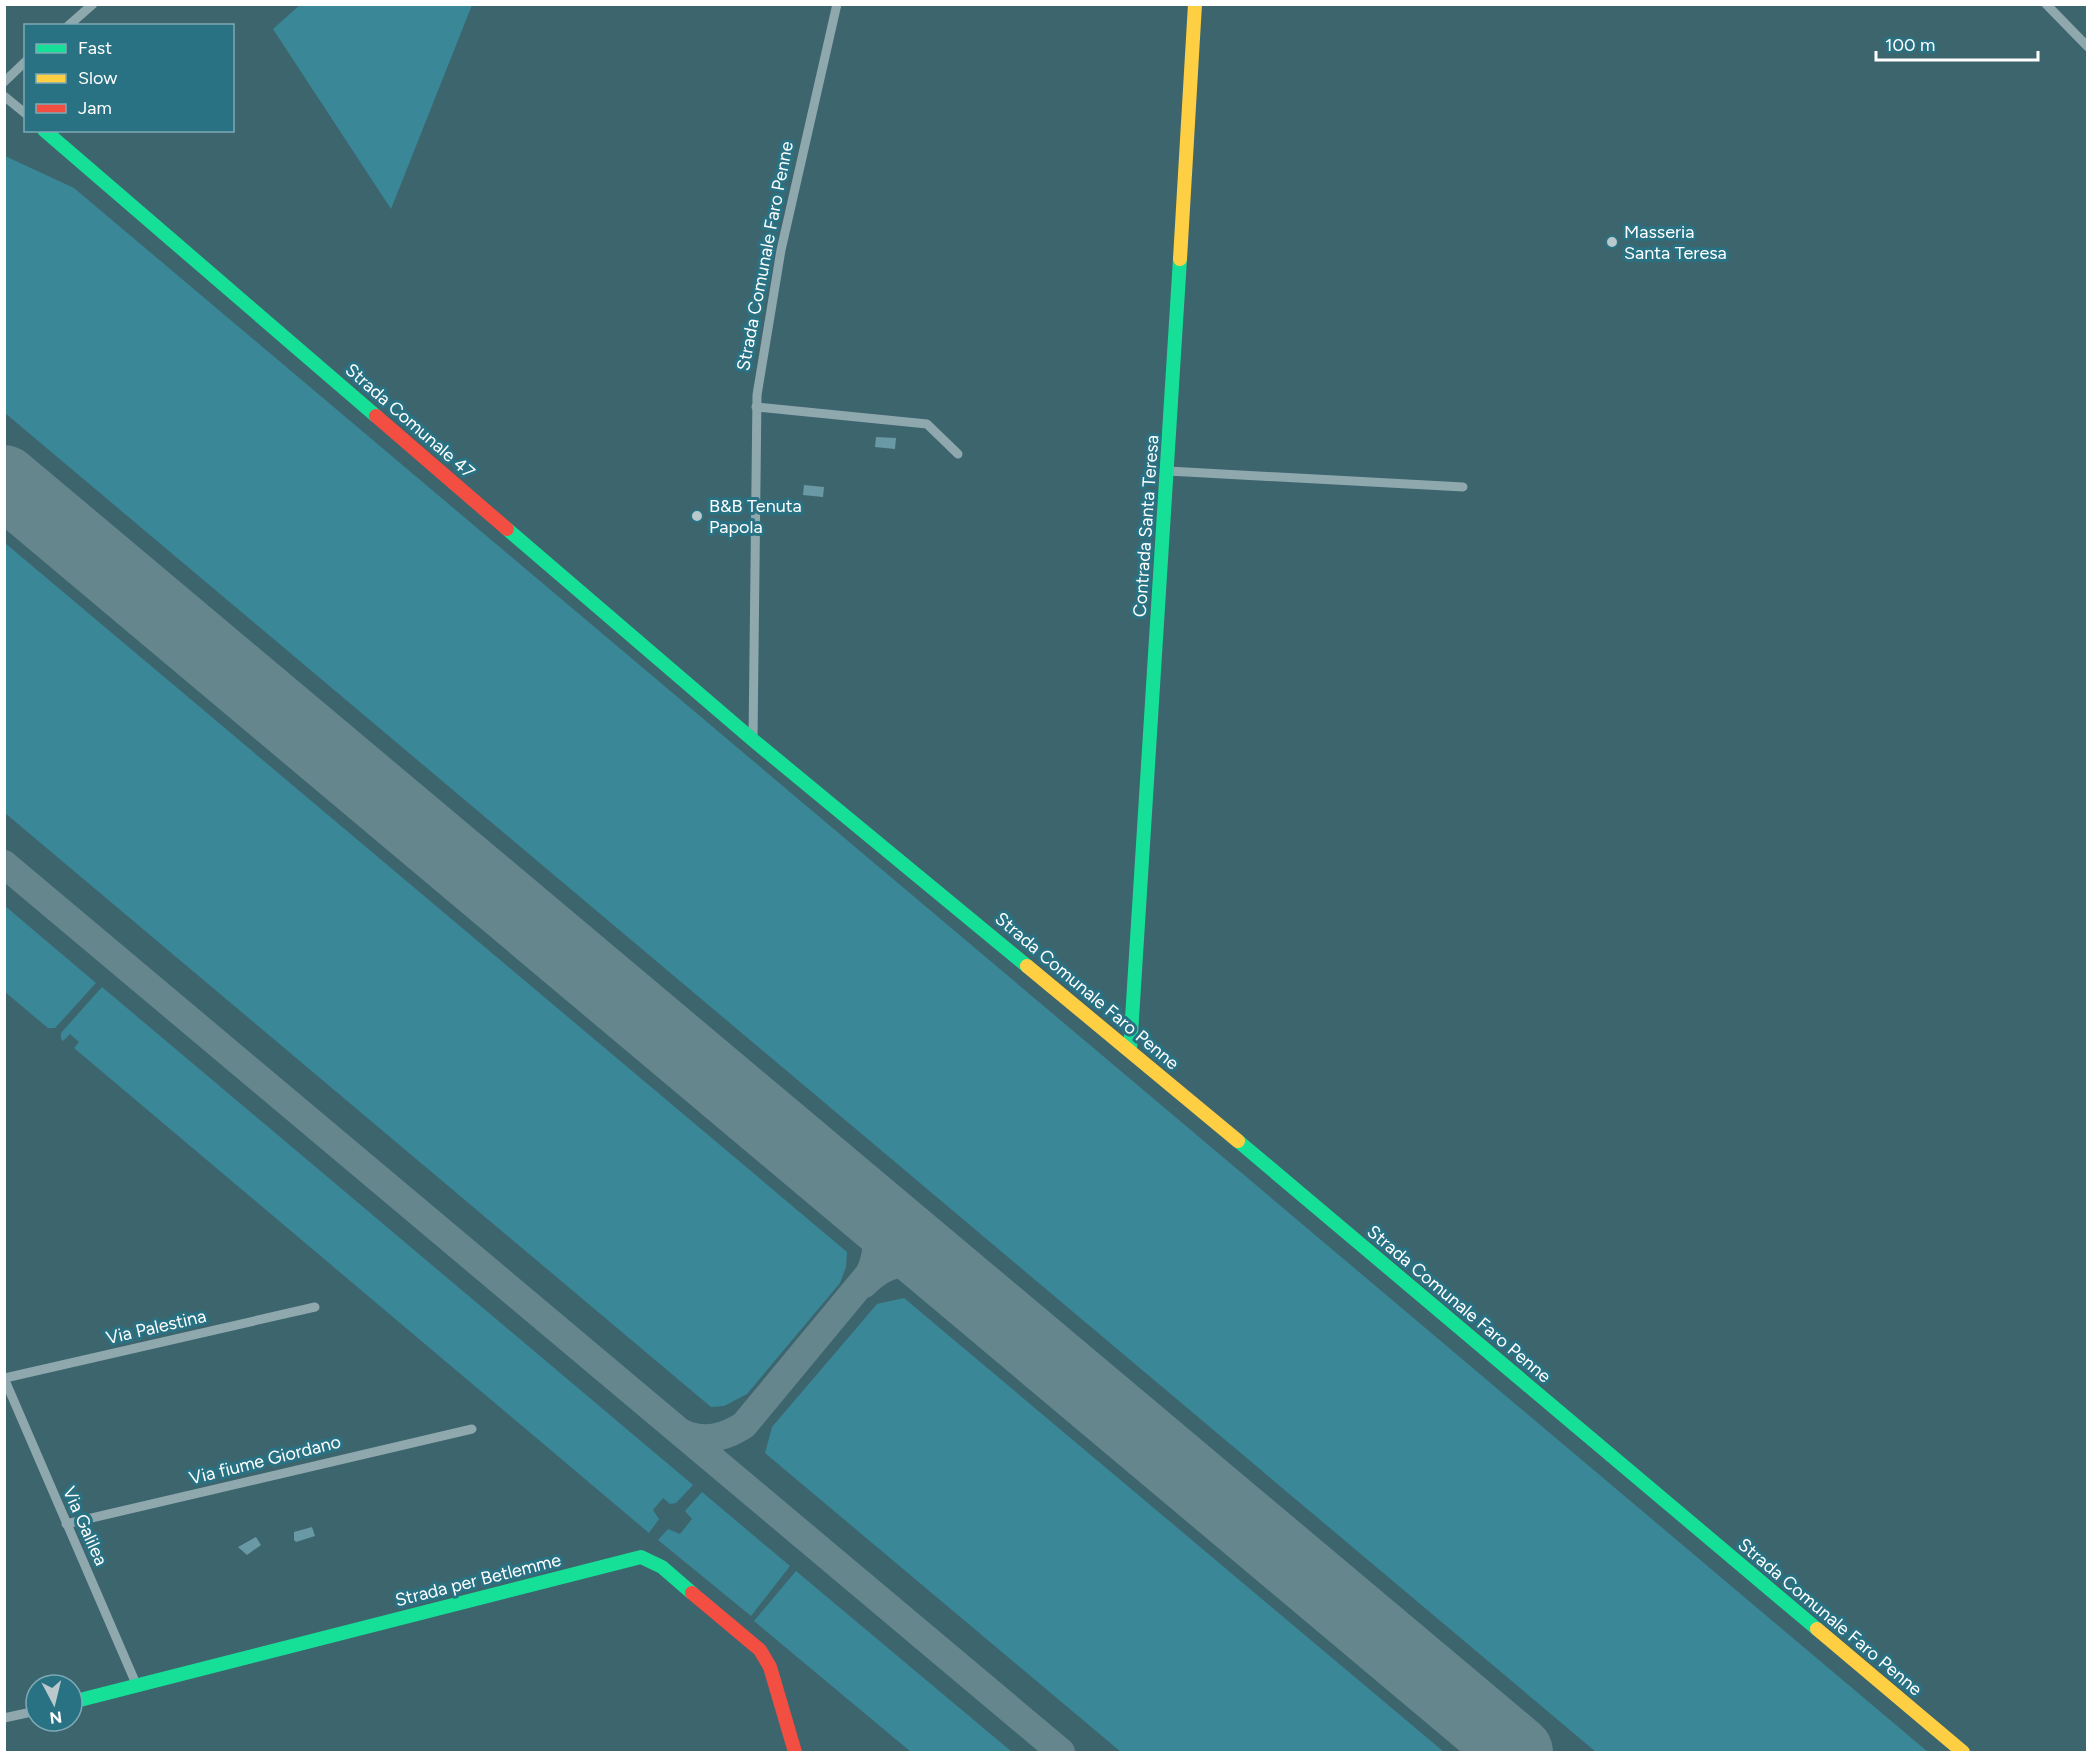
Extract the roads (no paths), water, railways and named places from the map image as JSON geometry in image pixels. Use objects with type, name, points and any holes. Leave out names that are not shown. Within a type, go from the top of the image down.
[{"type":"street","points":[[70,24],[93,4]]},
{"type":"street","name":"Strada Comunale Faro Penne","points":[[837,4],[781,250],[756,407],[753,740],[1130,1050],[1964,1752]]},
{"type":"street","name":"Contrada Santa Teresa","points":[[1130,1050],[1168,471],[1195,4]]},
{"type":"street","points":[[2046,4],[2088,47]]},
{"type":"street","points":[[5,80],[24,64]]},
{"type":"street","points":[[4,96],[24,112]]},
{"type":"street","name":"Strada Comunale 47","points":[[46,132],[753,740]]},
{"type":"street","points":[[756,407],[927,423],[957,454]]},
{"type":"street","points":[[1168,471],[1463,487]]},
{"type":"street","name":"Via Palestina","points":[[4,1378],[315,1308]]},
{"type":"street","name":"Via Galilea","points":[[4,1378],[137,1686]]},
{"type":"street","name":"Via fiume Giordano","points":[[66,1524],[472,1429]]},
{"type":"street","name":"Strada per Betlemme","points":[[84,1699],[641,1557],[662,1567],[760,1650],[770,1667],[783,1719],[795,1752]]},
{"type":"street","points":[[4,1718],[24,1714]]},
{"type":"place","name":"Masseria Santa Teresa","points":[[1612,242]]},
{"type":"place","name":"B&B Tenuta Papola","points":[[697,516]]}]
